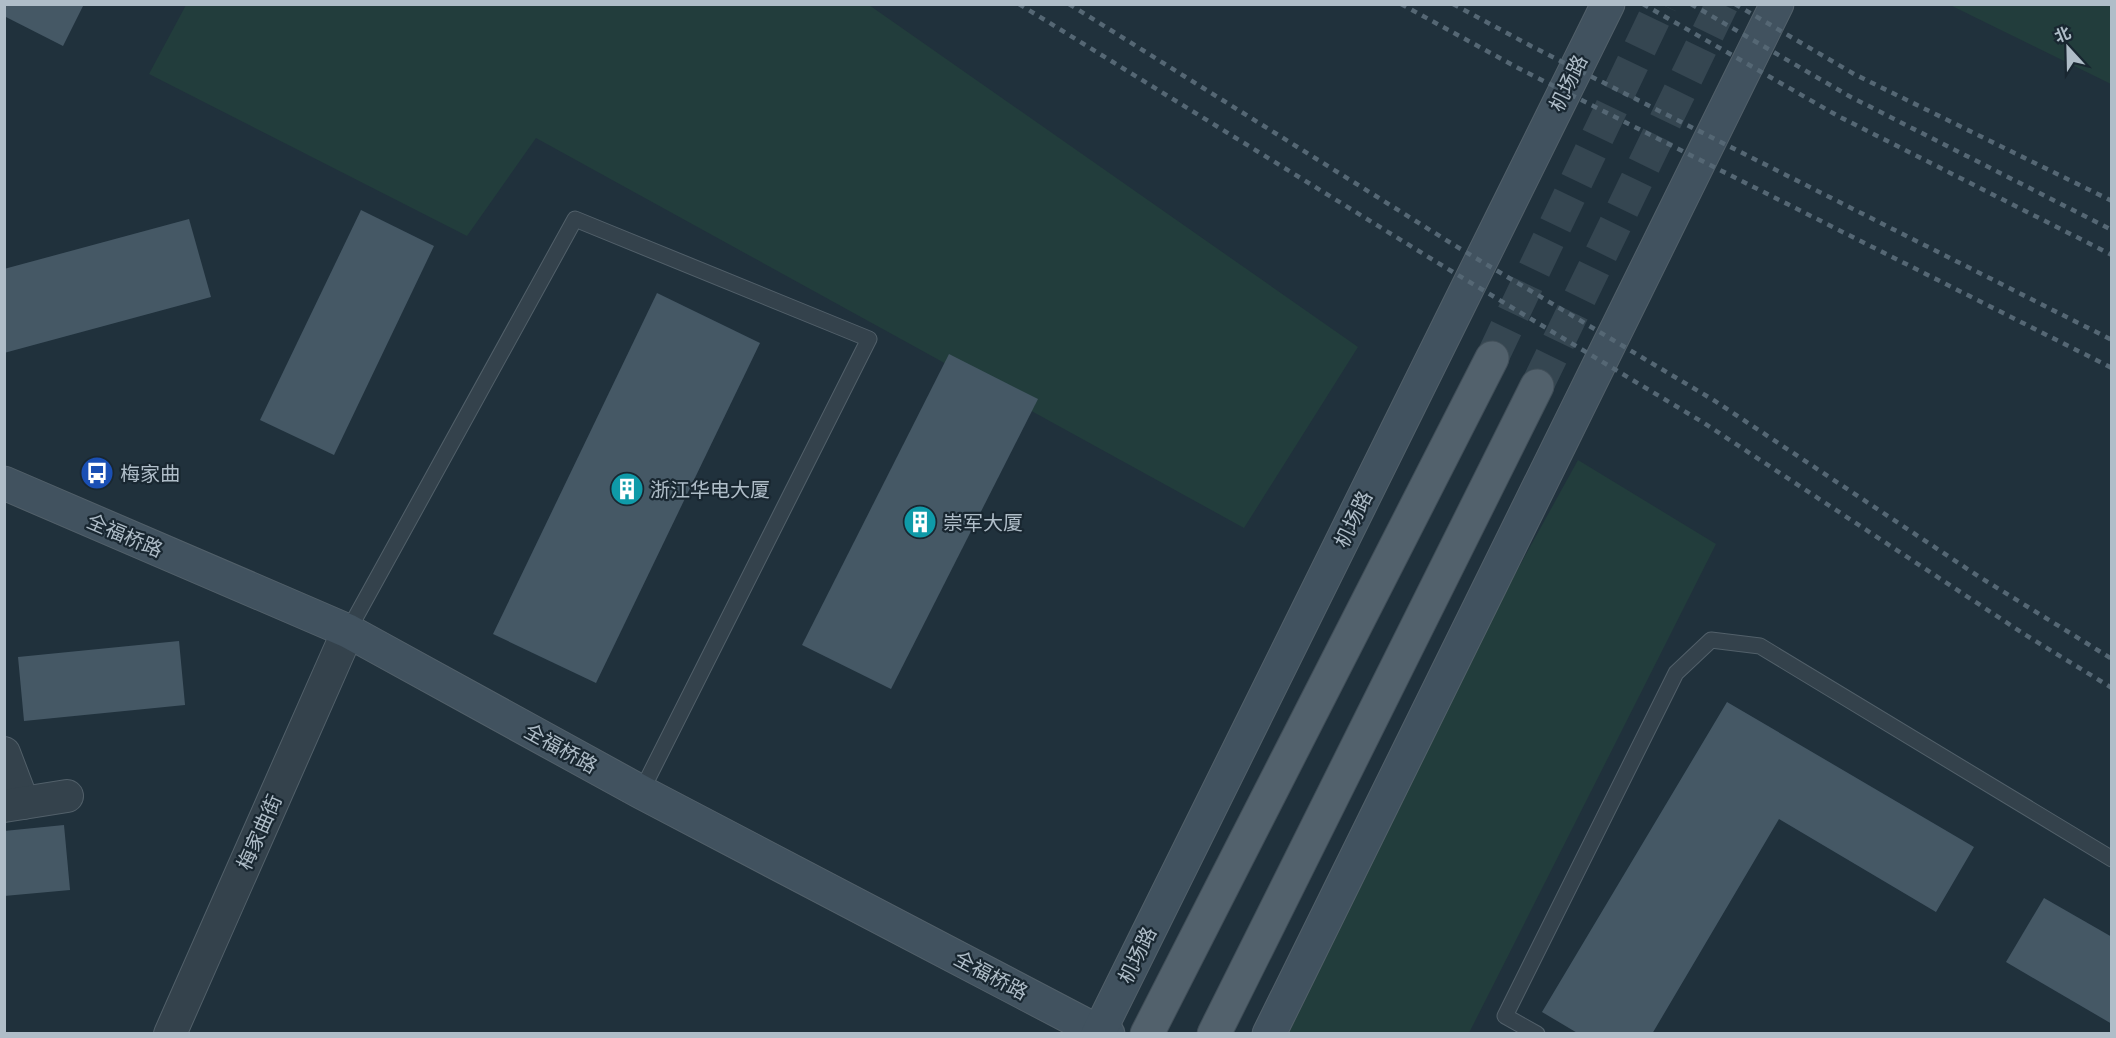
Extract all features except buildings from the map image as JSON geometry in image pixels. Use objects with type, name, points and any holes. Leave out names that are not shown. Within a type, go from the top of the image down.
[{"type":"main road","name":"机场路","points":[[1102,1033],[1608,4]]},
{"type":"main road","points":[[1269,1034],[1777,4]]},
{"type":"main road","points":[[1147,1034],[1492,358]]},
{"type":"main road","points":[[1214,1034],[1537,386]]},
{"type":"main road","name":"全福桥路","points":[[4,483],[348,631],[641,792],[1102,1033]]},
{"type":"street","name":"梅家曲街","points":[[170,1034],[348,631]]},
{"type":"street","points":[[4,753],[14,805],[67,796]]},
{"type":"lane","points":[[348,631],[575,219],[868,339],[641,792]]},
{"type":"lane","points":[[1537,1034],[1505,1016],[1676,673],[1711,640],[1760,646],[2112,859]]},
{"type":"green space","points":[[186,5],[869,5],[1358,347],[1244,528],[536,138],[467,236],[149,74]]},
{"type":"green space","points":[[1950,5],[2111,5],[2111,84]]},
{"type":"green space","points":[[1578,460],[1716,544],[1469,1033],[1261,1034]]},
{"type":"tunnel","points":[[1492,358],[1661,4]]},
{"type":"tunnel","points":[[1537,386],[1722,4]]},
{"type":"railway","points":[[1019,4],[1443,266],[1704,423],[2024,634],[2112,688]]},
{"type":"railway","points":[[1069,4],[1454,245],[1715,401],[1978,576],[2112,659]]},
{"type":"railway","points":[[1401,4],[1518,68],[2112,368]]},
{"type":"railway","points":[[1453,4],[1531,46],[2112,340]]},
{"type":"railway","points":[[1643,4],[1838,116],[2112,255]]},
{"type":"railway","points":[[1691,4],[1849,96],[2112,230]]},
{"type":"railway","points":[[1735,4],[1854,74],[2112,201]]},
{"type":"place","name":"梅家曲","points":[[97,473]]},
{"type":"place","name":"浙江华电大厦","points":[[627,489]]},
{"type":"place","name":"崇军大厦","points":[[920,522]]}]
